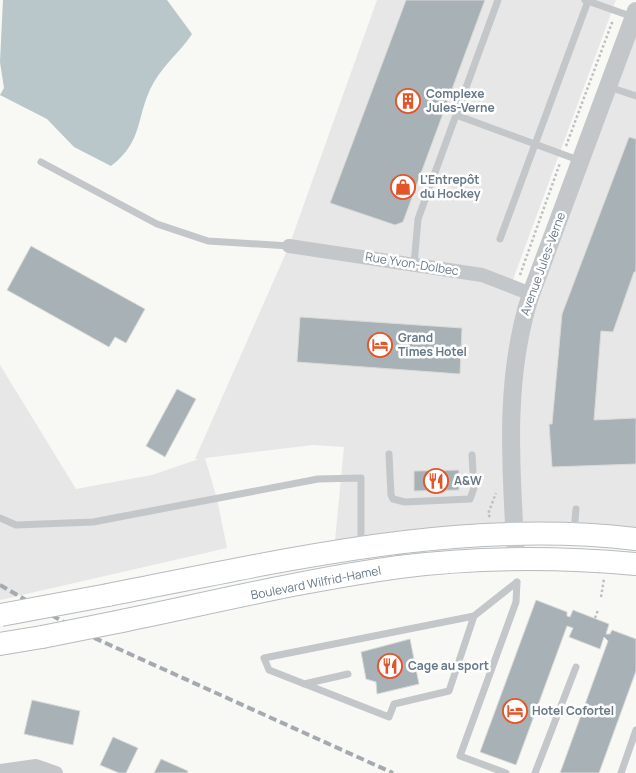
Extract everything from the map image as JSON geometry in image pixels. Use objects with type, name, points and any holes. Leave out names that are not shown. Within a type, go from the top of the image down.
[{"type":"main road","points":[[0,615],[361,546],[436,537],[515,533],[574,534],[636,539]]},
{"type":"main road","name":"Boulevard Wilfrid-Hamel","points":[[0,644],[383,570],[432,564],[516,558],[636,564]]},
{"type":"street","name":"Avenue Jules-Verne","points":[[516,558],[512,393],[519,342],[531,294],[635,14]]},
{"type":"street","name":"Rue Yvon-Dolbec","points":[[289,246],[482,275],[531,294]]},
{"type":"street","points":[[0,771],[36,766],[56,773]]},
{"type":"lane","points":[[414,265],[418,219],[498,0]]},
{"type":"lane","points":[[500,239],[587,0],[635,14]]},
{"type":"lane","points":[[608,87],[636,96]]},
{"type":"lane","points":[[456,115],[581,161]]},
{"type":"lane","points":[[41,162],[157,224],[208,241],[289,246]]},
{"type":"lane","points":[[389,454],[391,495],[393,499],[405,502],[470,499],[474,488],[472,455]]},
{"type":"lane","points":[[0,518],[16,525],[93,522],[318,479],[361,478],[361,546]]},
{"type":"lane","points":[[574,534],[576,509]]},
{"type":"lane","points":[[474,616],[449,691],[394,704],[389,717],[269,670],[264,658],[474,616],[517,582],[516,602],[460,756],[506,773]]},
{"type":"lane","points":[[535,773],[576,667]]},
{"type":"lane","points":[[304,684],[348,674]]},
{"type":"lane","points":[[621,773],[636,730]]},
{"type":"path","points":[[566,146],[612,20]]},
{"type":"path","points":[[521,272],[560,163]]},
{"type":"path","points":[[601,597],[605,574]]},
{"type":"path","points":[[595,618],[598,610]]},
{"type":"shaded area","points":[[3,0],[167,0],[192,34],[154,82],[144,105],[135,137],[122,156],[111,166],[74,147],[47,119],[0,95],[4,88],[0,62]]},
{"type":"shaded area","points":[[377,0],[616,0],[511,285],[531,294],[636,11],[636,539],[334,551],[344,447],[313,445],[205,458],[217,499],[227,548],[0,600],[0,365],[76,489],[152,475],[199,459],[195,459],[289,246]]},
{"type":"building","name":"Complexe Jules-Verne","points":[[406,0],[485,0],[403,222],[395,225],[330,203]]},
{"type":"building","points":[[629,137],[636,139],[636,272],[634,272],[613,332],[601,331],[594,420],[636,418],[636,464],[552,467],[549,424],[552,424],[562,314]]},
{"type":"building","points":[[31,246],[145,309],[126,343],[115,337],[109,347],[7,290]]},
{"type":"building","name":"Grand Times Hotel","points":[[300,317],[462,328],[460,374],[297,362]]},
{"type":"building","points":[[177,389],[196,399],[165,457],[146,446]]},
{"type":"building","name":"A&W","points":[[459,470],[459,490],[414,491],[414,471]]},
{"type":"building","name":"Hotel Cofortel","points":[[536,600],[567,612],[567,616],[570,617],[573,610],[609,624],[606,634],[610,634],[612,630],[636,639],[636,671],[599,773],[560,773],[608,641],[604,637],[600,649],[569,637],[573,628],[567,626],[516,765],[480,752]]},
{"type":"building","name":"Cage au sport","points":[[410,639],[419,684],[377,694],[376,682],[366,679],[361,652]]},
{"type":"building","points":[[32,700],[80,711],[73,745],[24,734]]},
{"type":"building","points":[[113,737],[138,748],[126,773],[119,773],[100,765]]},
{"type":"building","points":[[161,759],[188,771],[187,773],[154,773]]},
{"type":"railway","points":[[0,585],[79,631],[393,773]]},
{"type":"place","name":"Complexe Jules-Verne","points":[[408,101]]},
{"type":"place","name":"L'Entrepôt du Hockey","points":[[403,187]]},
{"type":"place","name":"Grand Times Hotel","points":[[380,345]]},
{"type":"place","name":"A&W","points":[[436,481]]},
{"type":"place","name":"Cage au sport","points":[[390,666]]},
{"type":"place","name":"Hotel Cofortel","points":[[515,711]]}]
